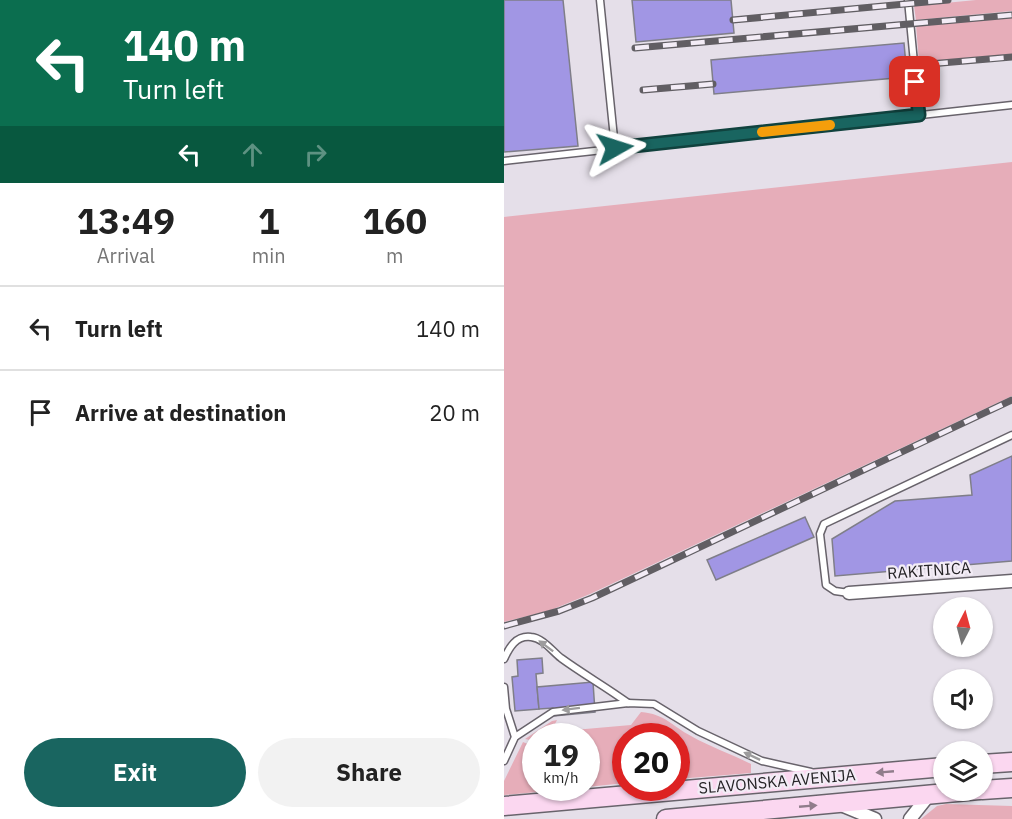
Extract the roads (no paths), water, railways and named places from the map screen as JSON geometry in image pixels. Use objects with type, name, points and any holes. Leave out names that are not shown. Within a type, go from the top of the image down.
[{"type":"main road","points":[[993,763],[1012,762]]},
{"type":"main road","name":"SLAVONSKA AVENIJA","points":[[504,806],[933,768]]},
{"type":"main road","name":"SLAVONSKA AVENIJA","points":[[993,789],[1012,788]]},
{"type":"main road","name":"SLAVONSKA AVENIJA","points":[[666,819],[933,795]]},
{"type":"street","name":"RAKITNICA","points":[[849,593],[1012,580]]},
{"type":"street","points":[[910,819],[929,795]]},
{"type":"street","points":[[837,804],[875,819]]},
{"type":"lane","points":[[600,0],[615,148]]},
{"type":"lane","points":[[908,0],[919,115]]},
{"type":"lane","points":[[504,161],[1012,105]]},
{"type":"lane","points":[[849,593],[835,591],[826,585],[820,534],[824,524],[1012,435]]},
{"type":"lane","points":[[504,659],[510,646],[519,639],[530,636],[541,640],[562,658],[628,703]]},
{"type":"lane","points":[[504,687],[506,709],[515,737]]},
{"type":"lane","points":[[504,761],[515,737],[553,712],[628,703],[654,704],[698,731],[762,761],[829,776]]},
{"type":"railway","points":[[733,20],[948,0]]},
{"type":"railway","points":[[635,48],[1012,15]]},
{"type":"railway","points":[[906,66],[1012,57]]},
{"type":"railway","points":[[643,90],[713,84]]},
{"type":"railway","points":[[504,626],[559,611],[592,598],[1012,400]]}]
